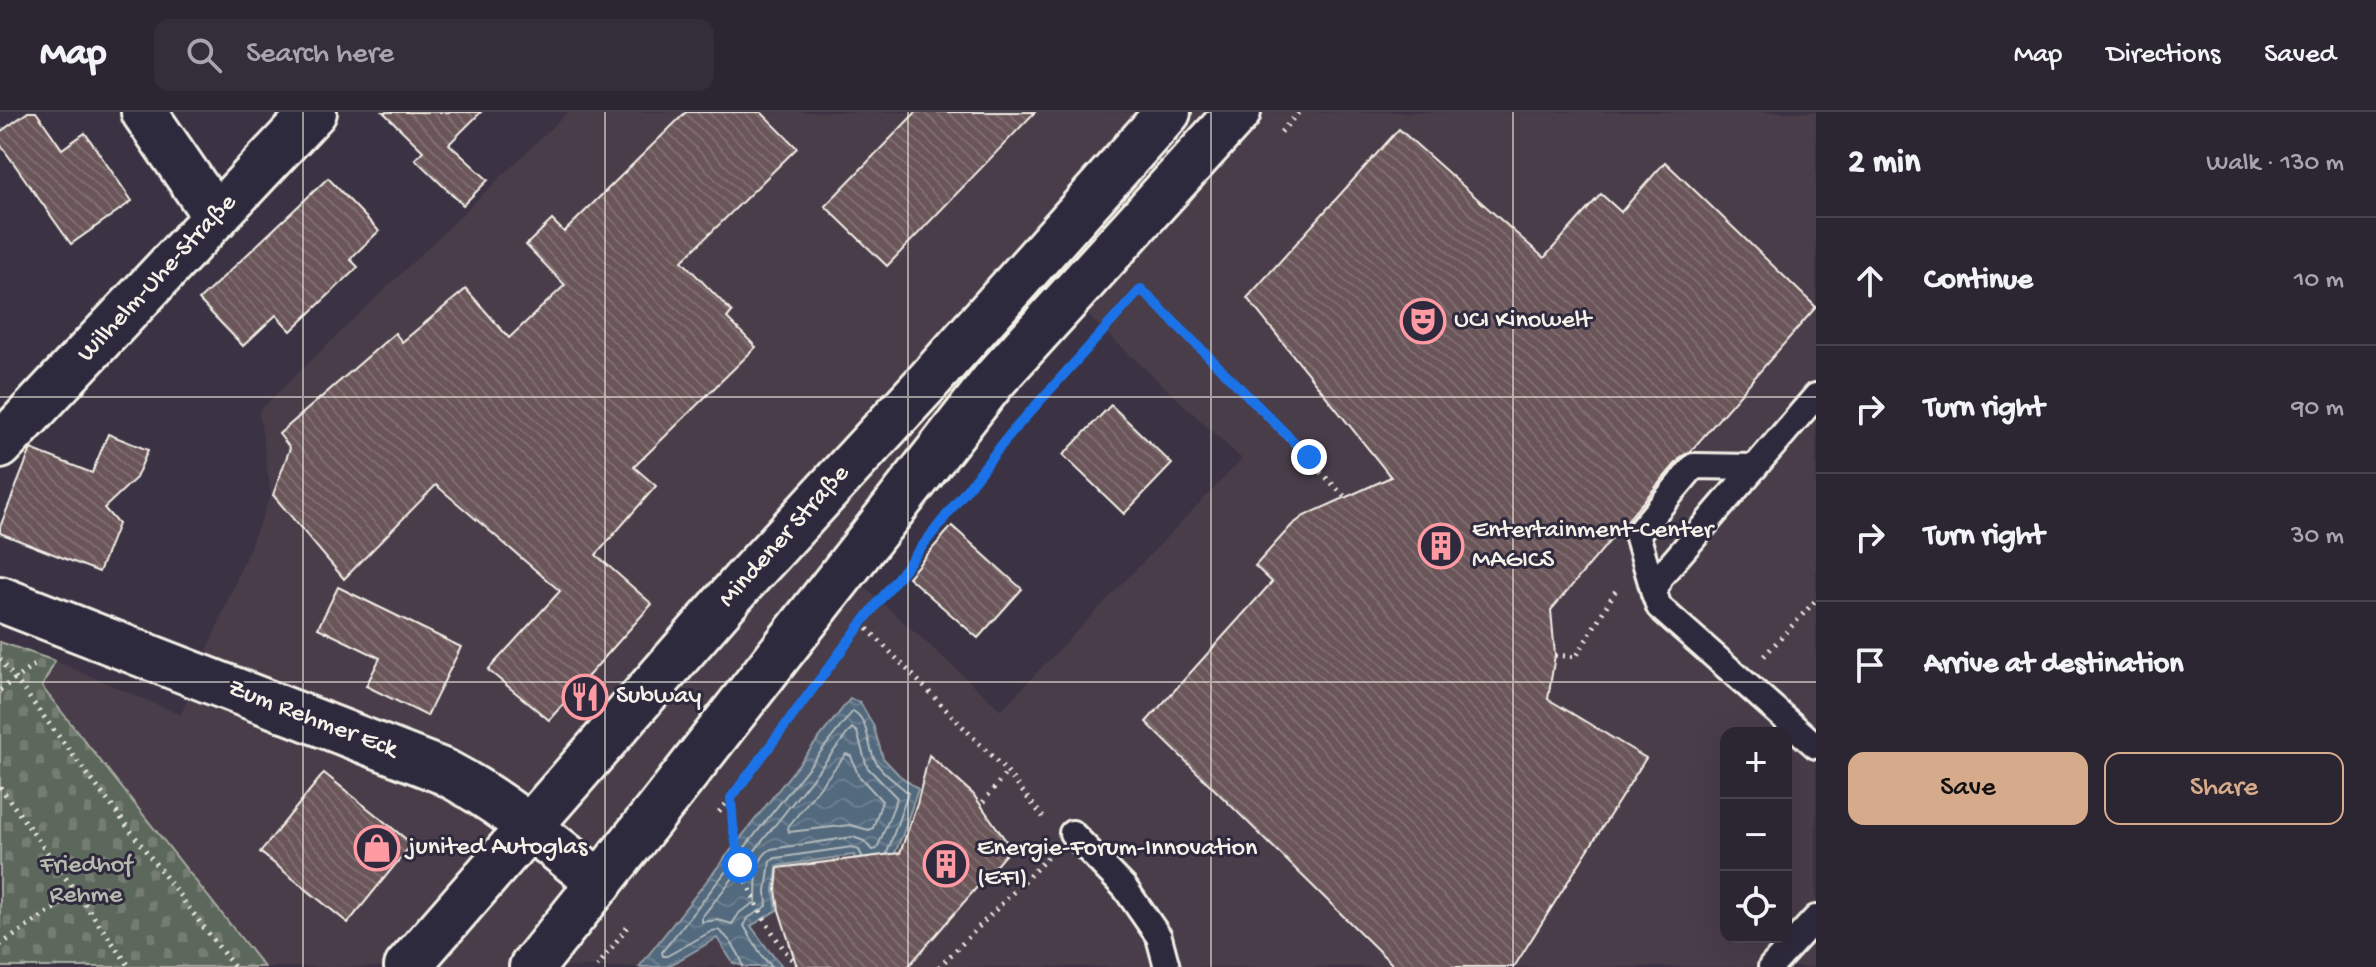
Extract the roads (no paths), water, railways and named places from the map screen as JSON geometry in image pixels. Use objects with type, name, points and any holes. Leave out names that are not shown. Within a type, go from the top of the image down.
[{"type":"street","points":[[144,112],[216,217]]},
{"type":"street","name":"Wilhelm-Uhe-Straße","points":[[0,446],[314,112]]},
{"type":"street","name":"Mindener Straße","points":[[407,967],[743,582],[924,386],[1168,112]]},
{"type":"street","points":[[532,967],[994,380],[1238,112]]},
{"type":"street","name":"Zum Rehmer Eck","points":[[0,599],[445,772],[475,788],[530,827],[600,883]]},
{"type":"lane","points":[[1654,593],[1660,577],[1816,396]]},
{"type":"lane","points":[[1755,467],[1694,466],[1637,534],[1659,607],[1816,746]]},
{"type":"lane","points":[[1072,833],[1125,888],[1159,937],[1167,967]]},
{"type":"lane","points":[[1771,967],[1816,918]]},
{"type":"water","points":[[850,699],[860,702],[873,725],[883,758],[918,789],[865,925],[854,855],[777,866],[774,891],[777,910],[751,926],[783,967],[747,967],[733,963],[717,938],[667,967],[639,967]]},
{"type":"place","name":"UCI Kinowelt","points":[[1423,321]]},
{"type":"place","name":"Entertainment-Center MAGICS","points":[[1441,546]]},
{"type":"place","name":"Subway","points":[[585,697]]},
{"type":"place","name":"junited Autoglas","points":[[377,848]]},
{"type":"place","name":"Energie-Forum-Innovation (EFI)","points":[[946,864]]},
{"type":"park label","name":"Friedhof Rehme","points":[[86,881]]}]
